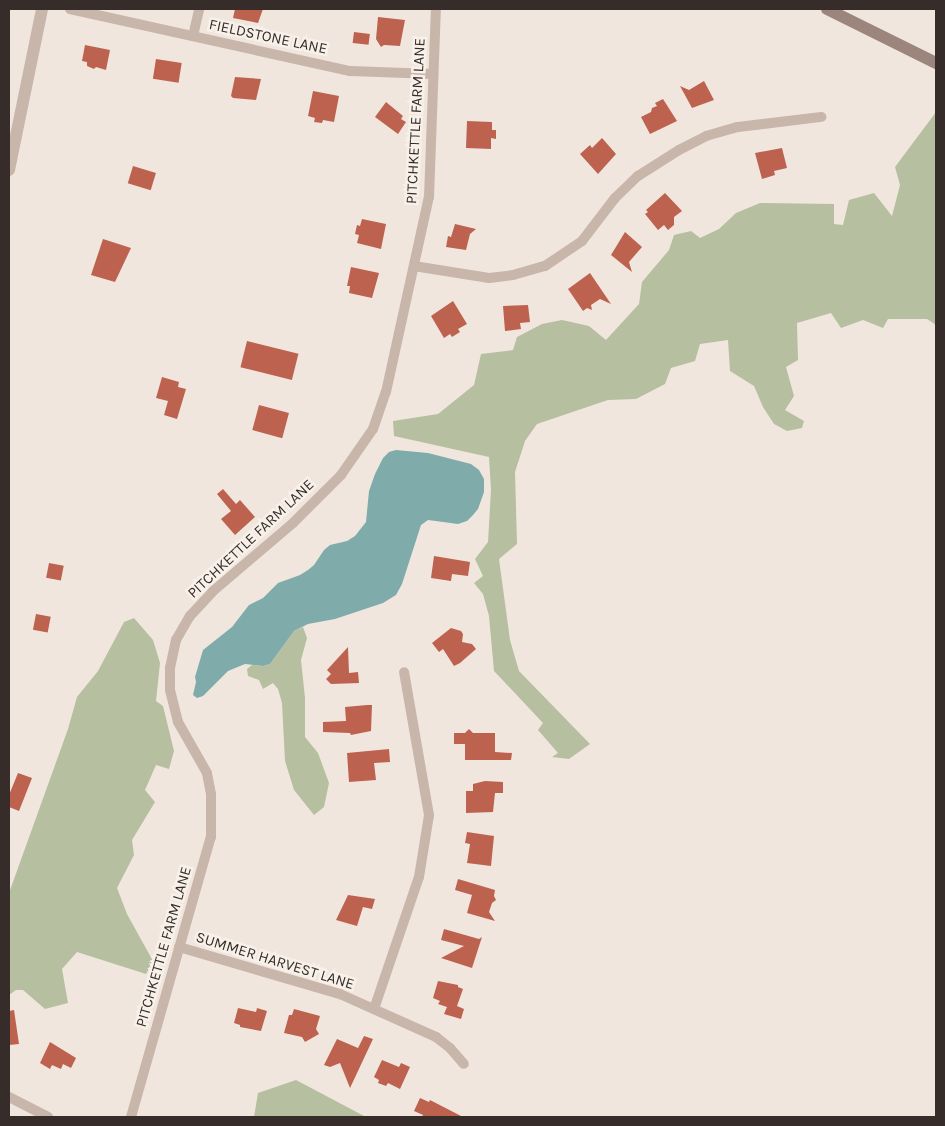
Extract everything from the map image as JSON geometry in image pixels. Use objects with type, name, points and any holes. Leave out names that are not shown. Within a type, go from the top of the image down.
[{"type":"main road","points":[[827,9],[936,63]]},
{"type":"street","points":[[9,170],[42,9]]},
{"type":"street","name":"FIELDSTONE LANE","points":[[70,9],[350,71],[433,74]]},
{"type":"street","points":[[193,36],[199,9]]},
{"type":"street","name":"PITCHKETTLE FARM LANE","points":[[131,1117],[211,837],[212,816],[207,773],[178,722],[170,690],[170,668],[176,640],[190,616],[212,592],[293,523],[341,475],[373,429],[386,392],[429,197],[436,9]]},
{"type":"street","points":[[414,266],[489,278],[513,275],[546,266],[582,241],[615,198],[638,176],[678,150],[706,136],[738,127],[821,117]]},
{"type":"street","points":[[374,1009],[419,877],[429,815],[404,672]]},
{"type":"street","name":"SUMMER HARVEST LANE","points":[[179,947],[340,994],[436,1037],[450,1048],[464,1064]]},
{"type":"street","points":[[9,1097],[48,1117]]},
{"type":"green space","points":[[936,112],[936,325],[927,319],[888,319],[883,328],[863,320],[841,328],[831,313],[797,323],[798,360],[786,367],[794,396],[785,410],[804,421],[802,428],[787,431],[774,424],[763,407],[754,386],[730,371],[728,340],[700,344],[695,361],[671,368],[665,384],[636,399],[608,400],[537,424],[525,441],[515,472],[517,544],[499,559],[510,640],[519,671],[590,744],[569,759],[552,757],[558,753],[538,730],[543,723],[494,671],[489,616],[483,594],[474,583],[483,576],[475,559],[488,542],[491,490],[489,457],[394,436],[393,421],[438,414],[474,385],[481,354],[513,350],[517,337],[542,324],[562,320],[589,326],[606,340],[639,304],[642,282],[669,250],[674,235],[691,231],[700,238],[719,229],[736,213],[760,203],[834,204],[834,224],[843,225],[849,200],[874,193],[892,216],[900,185],[895,167]]},
{"type":"green space","points":[[134,618],[153,640],[160,663],[156,701],[163,706],[174,751],[169,769],[156,765],[145,790],[155,802],[132,840],[134,855],[117,888],[127,914],[153,961],[146,974],[77,952],[62,969],[68,1003],[45,1009],[23,990],[16,990],[9,995],[9,893],[68,729],[77,697],[98,671],[124,622]]},
{"type":"green space","points":[[303,627],[307,638],[301,660],[305,698],[305,737],[318,753],[329,783],[324,807],[314,815],[294,790],[285,761],[282,703],[278,689],[273,683],[263,689],[259,680],[248,676],[247,669],[252,665],[263,666],[270,664],[294,631]]},
{"type":"green space","points":[[296,1080],[366,1117],[254,1117],[258,1093]]},
{"type":"water","points":[[396,450],[428,453],[471,464],[479,470],[484,479],[484,492],[478,509],[467,521],[458,524],[428,520],[421,525],[402,584],[396,595],[383,603],[335,619],[308,624],[294,631],[270,664],[263,666],[245,664],[228,671],[203,696],[197,698],[193,695],[196,682],[195,677],[203,650],[232,627],[249,605],[263,598],[278,583],[308,570],[330,545],[347,541],[355,536],[366,522],[369,491],[375,474],[383,458],[389,452]]},
{"type":"building","points":[[235,9],[263,9],[258,23],[233,18]]},
{"type":"building","points":[[378,17],[405,20],[400,46],[384,45],[381,47],[376,39]]},
{"type":"building","points":[[354,32],[370,34],[369,45],[353,43]]},
{"type":"building","points":[[85,45],[110,50],[106,70],[96,67],[94,69],[87,66],[87,62],[82,61]]},
{"type":"building","points":[[156,59],[182,63],[179,83],[153,79]]},
{"type":"building","points":[[235,77],[261,79],[256,100],[233,98],[231,96]]},
{"type":"building","points":[[704,81],[714,100],[692,108],[680,86],[689,90]]},
{"type":"building","points":[[313,91],[339,96],[334,122],[323,120],[322,123],[314,122],[315,118],[308,116]]},
{"type":"building","points":[[663,99],[677,121],[650,134],[641,117],[651,112],[652,108],[657,106],[655,103]]},
{"type":"building","points":[[386,102],[403,116],[401,119],[406,122],[398,134],[375,117]]},
{"type":"building","points":[[467,121],[492,122],[492,130],[496,130],[496,139],[491,138],[491,149],[466,148]]},
{"type":"building","points":[[602,138],[616,154],[598,174],[580,154],[590,145],[592,148]]},
{"type":"building","points":[[782,148],[787,168],[774,171],[775,175],[762,179],[755,153]]},
{"type":"building","points":[[133,166],[156,173],[151,190],[128,183]]},
{"type":"building","points":[[665,193],[682,211],[674,217],[674,225],[668,230],[664,225],[658,230],[645,214],[648,212],[646,210]]},
{"type":"building","points":[[362,219],[386,224],[381,249],[357,243],[359,235],[355,234],[357,225],[360,226]]},
{"type":"building","points":[[455,224],[476,229],[470,234],[466,250],[446,247],[448,236],[451,237]]},
{"type":"building","points":[[625,232],[642,247],[629,262],[632,272],[611,255]]},
{"type":"building","points":[[103,239],[131,248],[115,282],[91,275]]},
{"type":"building","points":[[351,267],[379,273],[372,298],[349,293],[350,286],[347,286]]},
{"type":"building","points":[[590,273],[611,304],[600,299],[591,305],[592,310],[587,308],[583,311],[568,289]]},
{"type":"building","points":[[453,301],[467,324],[458,329],[460,332],[452,337],[450,334],[444,338],[431,316]]},
{"type":"building","points":[[528,305],[530,322],[520,323],[521,329],[505,331],[503,306]]},
{"type":"building","points":[[247,341],[298,354],[292,380],[240,367]]},
{"type":"building","points":[[162,377],[179,382],[178,387],[186,389],[177,419],[164,415],[168,401],[156,398]]},
{"type":"building","points":[[259,405],[289,413],[282,438],[252,430]]},
{"type":"building","points":[[223,489],[236,504],[240,500],[255,517],[235,535],[221,519],[231,511],[217,494]]},
{"type":"building","points":[[434,556],[470,562],[468,576],[452,574],[451,581],[431,578]]},
{"type":"building","points":[[49,563],[64,566],[61,581],[46,578]]},
{"type":"building","points":[[36,614],[51,617],[48,633],[33,630]]},
{"type":"building","points":[[451,628],[461,631],[463,634],[462,642],[472,644],[476,649],[454,666],[443,649],[439,652],[432,643]]},
{"type":"building","points":[[348,647],[349,673],[358,672],[359,683],[331,684],[326,679],[331,674],[327,670]]},
{"type":"building","points":[[372,705],[371,731],[351,735],[350,733],[323,732],[323,722],[346,721],[345,707]]},
{"type":"building","points":[[469,729],[473,733],[495,733],[495,752],[512,753],[511,760],[465,760],[465,744],[454,744],[454,733],[465,733]]},
{"type":"building","points":[[389,749],[390,762],[374,763],[376,780],[349,782],[347,753]]},
{"type":"building","points":[[18,773],[32,778],[19,811],[9,807],[9,795]]},
{"type":"building","points":[[485,781],[503,782],[503,793],[495,793],[493,812],[466,813],[466,791],[473,791],[473,784]]},
{"type":"building","points":[[467,832],[494,836],[491,866],[467,863],[470,844],[465,843]]},
{"type":"building","points":[[458,879],[495,890],[494,896],[496,900],[492,903],[489,912],[495,921],[467,913],[472,895],[455,890]]},
{"type":"building","points":[[348,895],[375,899],[372,909],[363,907],[357,926],[336,920]]},
{"type":"building","points":[[444,929],[479,939],[482,937],[472,968],[441,958],[464,946],[441,940]]},
{"type":"building","points":[[438,981],[458,985],[458,987],[463,989],[457,1006],[464,1009],[461,1019],[444,1014],[447,1007],[438,1004],[440,1001],[433,998]]},
{"type":"building","points":[[238,1008],[256,1012],[257,1008],[267,1011],[261,1031],[240,1027],[240,1025],[234,1023]]},
{"type":"building","points":[[294,1009],[320,1016],[316,1029],[319,1034],[305,1042],[302,1037],[284,1033],[289,1015],[292,1015]]},
{"type":"building","points":[[14,1010],[19,1044],[9,1045],[9,1011]]},
{"type":"building","points":[[364,1036],[373,1039],[350,1088],[340,1063],[330,1067],[324,1065],[337,1039],[358,1048]]},
{"type":"building","points":[[50,1042],[76,1058],[71,1068],[63,1064],[61,1069],[52,1065],[50,1069],[40,1063]]},
{"type":"building","points":[[382,1060],[399,1067],[401,1063],[410,1067],[400,1089],[388,1083],[386,1086],[378,1083],[379,1080],[374,1077]]},
{"type":"building","points":[[420,1098],[429,1102],[430,1100],[463,1117],[422,1117],[423,1115],[414,1111]]}]
